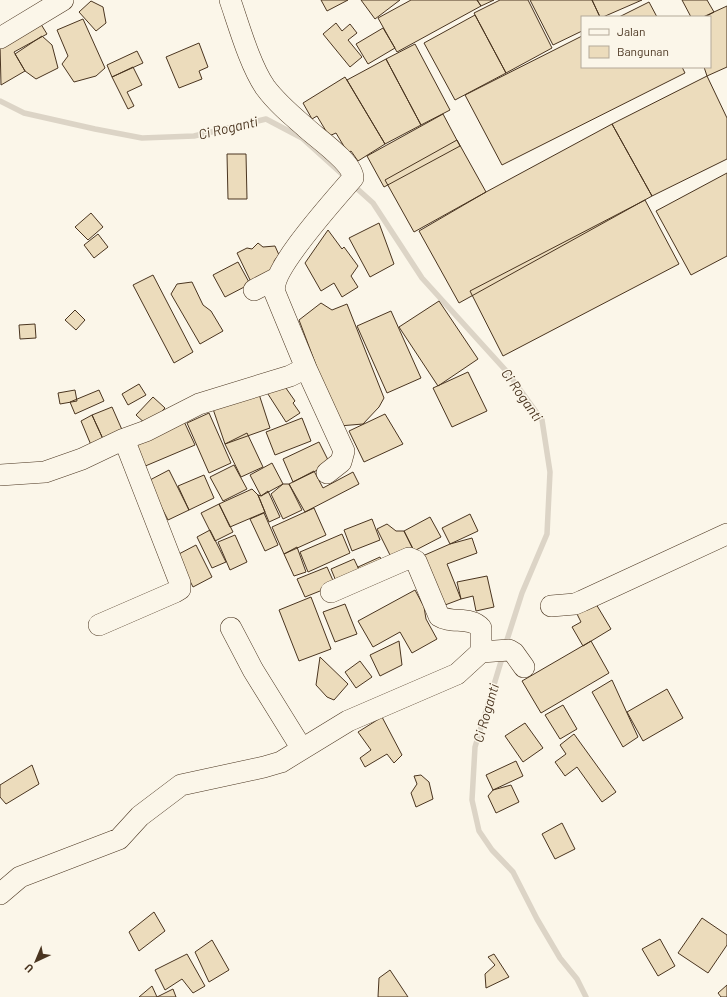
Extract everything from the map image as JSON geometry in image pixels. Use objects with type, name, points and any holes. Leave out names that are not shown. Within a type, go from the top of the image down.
[{"type":"street","points":[[0,38],[62,0]]},
{"type":"street","points":[[230,0],[252,59],[264,86],[294,117],[351,169],[348,183],[306,235],[277,278],[274,288],[275,294],[306,368],[344,451],[341,462],[327,473]]},
{"type":"street","points":[[254,290],[277,278]]},
{"type":"street","points":[[0,475],[45,472],[82,459],[124,439],[146,431],[199,404],[290,376],[306,368]]},
{"type":"street","points":[[99,625],[180,589],[180,583],[124,439]]},
{"type":"street","points":[[551,606],[575,604],[727,534]]},
{"type":"street","points":[[331,592],[409,558],[413,559],[416,561],[439,616],[448,620],[475,622],[481,628],[495,651],[524,666]]},
{"type":"street","points":[[232,628],[253,670],[302,749]]},
{"type":"street","points":[[0,894],[20,877],[119,838],[140,816],[181,785],[281,762],[348,721],[457,674],[495,651]]},
{"type":"building","points":[[321,0],[348,0],[327,11]]},
{"type":"building","points":[[361,0],[400,0],[375,19]]},
{"type":"building","points":[[411,0],[477,0],[481,6],[397,52],[378,18]]},
{"type":"building","points":[[477,0],[494,0],[481,6]]},
{"type":"building","points":[[500,0],[528,0],[552,48],[506,73],[474,13]]},
{"type":"building","points":[[530,0],[592,0],[600,16],[581,16],[581,31],[553,45]]},
{"type":"building","points":[[592,0],[642,0],[605,16],[600,16]]},
{"type":"building","points":[[682,0],[707,0],[714,12],[707,16],[690,16]]},
{"type":"building","points":[[91,1],[103,7],[106,23],[96,31],[79,12]]},
{"type":"building","points":[[649,2],[656,16],[621,16]]},
{"type":"building","points":[[727,6],[727,67],[707,76],[704,68],[711,68],[711,16],[705,16]]},
{"type":"building","points":[[475,15],[506,73],[455,100],[424,43]]},
{"type":"building","points":[[83,19],[105,68],[96,76],[74,82],[62,64],[68,56],[57,30]]},
{"type":"building","points":[[39,21],[47,34],[14,52],[25,71],[1,85],[0,44]]},
{"type":"building","points":[[336,23],[342,31],[350,24],[357,33],[348,40],[362,57],[350,67],[323,34]]},
{"type":"building","points":[[383,28],[395,48],[368,64],[356,44]]},
{"type":"building","points":[[42,36],[52,45],[58,68],[36,79],[25,71],[15,54]]},
{"type":"building","points":[[581,37],[581,68],[682,68],[685,73],[502,165],[465,95]]},
{"type":"building","points":[[199,43],[208,67],[199,71],[202,79],[179,88],[166,57]]},
{"type":"building","points":[[415,44],[450,110],[421,125],[386,59]]},
{"type":"building","points":[[137,51],[143,63],[112,77],[107,65]]},
{"type":"building","points":[[386,59],[421,125],[385,144],[347,80]]},
{"type":"building","points":[[133,67],[142,85],[127,92],[134,106],[128,109],[112,77]]},
{"type":"building","points":[[707,76],[727,118],[727,159],[652,196],[612,124]]},
{"type":"building","points":[[345,77],[385,144],[358,161],[351,151],[348,153],[336,133],[329,136],[317,116],[312,119],[303,103]]},
{"type":"building","points":[[443,114],[460,146],[384,187],[367,156]]},
{"type":"building","points":[[612,124],[652,196],[459,303],[419,231],[486,192]]},
{"type":"building","points":[[457,140],[486,192],[414,232],[385,180]]},
{"type":"building","points":[[227,154],[246,154],[247,199],[228,199]]},
{"type":"building","points":[[727,173],[727,256],[691,275],[656,211]]},
{"type":"building","points":[[645,200],[679,264],[503,356],[470,291]]},
{"type":"building","points":[[91,213],[103,227],[88,240],[75,227]]},
{"type":"building","points":[[379,223],[394,264],[370,277],[349,238]]},
{"type":"building","points":[[328,230],[342,249],[344,247],[358,266],[351,276],[358,287],[342,297],[334,283],[321,291],[305,263]]},
{"type":"building","points":[[98,234],[108,247],[94,258],[84,245]]},
{"type":"building","points":[[258,243],[263,247],[275,246],[279,255],[274,261],[279,270],[252,284],[237,253],[247,248],[252,249]]},
{"type":"building","points":[[238,262],[250,284],[225,297],[213,275]]},
{"type":"building","points":[[153,275],[193,352],[174,363],[133,285]]},
{"type":"building","points":[[192,282],[203,305],[211,311],[223,331],[200,344],[171,294],[177,284]]},
{"type":"building","points":[[439,301],[478,359],[438,386],[399,327]]},
{"type":"building","points":[[321,303],[332,310],[347,304],[384,398],[379,407],[363,424],[339,426],[299,320]]},
{"type":"building","points":[[75,310],[85,320],[76,330],[65,320]]},
{"type":"building","points":[[391,311],[421,378],[387,393],[357,326]]},
{"type":"building","points":[[35,324],[36,338],[20,339],[19,325]]},
{"type":"building","points":[[468,372],[487,411],[452,427],[433,388]]},
{"type":"building","points":[[281,381],[295,401],[293,403],[300,413],[286,422],[266,391]]},
{"type":"building","points":[[139,384],[146,395],[128,405],[122,394]]},
{"type":"building","points":[[257,388],[270,428],[225,444],[213,409]]},
{"type":"building","points":[[75,390],[77,401],[60,404],[58,393]]},
{"type":"building","points":[[99,390],[104,401],[75,414],[70,402]]},
{"type":"building","points":[[153,397],[165,408],[148,426],[136,415]]},
{"type":"building","points":[[112,407],[123,432],[103,439],[92,415]]},
{"type":"building","points":[[209,413],[231,463],[209,473],[187,423]]},
{"type":"building","points":[[385,414],[403,444],[364,462],[349,431]]},
{"type":"building","points":[[92,415],[103,439],[91,445],[81,421]]},
{"type":"building","points":[[181,415],[195,445],[143,467],[130,438]]},
{"type":"building","points":[[302,418],[311,441],[275,455],[266,432]]},
{"type":"building","points":[[247,433],[263,467],[241,477],[225,444]]},
{"type":"building","points":[[319,442],[330,464],[293,482],[283,459]]},
{"type":"building","points":[[272,463],[283,484],[261,496],[250,475]]},
{"type":"building","points":[[234,465],[247,489],[223,501],[210,477]]},
{"type":"building","points":[[169,470],[189,510],[168,520],[148,481]]},
{"type":"building","points":[[314,471],[323,488],[353,472],[359,484],[305,512],[289,484]]},
{"type":"building","points":[[204,475],[214,498],[189,510],[178,486]]},
{"type":"building","points":[[283,484],[289,484],[302,510],[283,519],[271,494]]},
{"type":"building","points":[[252,489],[258,495],[265,512],[230,527],[219,504]]},
{"type":"building","points":[[268,491],[280,517],[269,522],[258,495],[261,496]]},
{"type":"building","points":[[219,504],[233,532],[215,541],[201,513]]},
{"type":"building","points":[[314,508],[326,535],[284,554],[272,527]]},
{"type":"building","points":[[264,513],[278,545],[265,551],[250,519]]},
{"type":"building","points":[[470,514],[478,531],[450,544],[442,528]]},
{"type":"building","points":[[430,517],[441,537],[414,551],[404,531]]},
{"type":"building","points":[[372,519],[380,540],[352,551],[344,530]]},
{"type":"building","points":[[387,524],[396,531],[404,531],[415,553],[394,563],[377,529]]},
{"type":"building","points":[[210,530],[226,562],[212,568],[197,537]]},
{"type":"building","points":[[342,534],[350,553],[308,572],[300,552]]},
{"type":"building","points":[[235,535],[247,562],[230,570],[218,542]]},
{"type":"building","points":[[472,538],[477,553],[447,564],[461,599],[437,608],[418,558],[450,544]]},
{"type":"building","points":[[196,545],[212,577],[193,587],[177,555]]},
{"type":"building","points":[[297,547],[306,572],[294,576],[284,554]]},
{"type":"building","points":[[380,557],[384,567],[362,576],[358,567]]},
{"type":"building","points":[[354,559],[362,576],[338,586],[331,569]]},
{"type":"building","points":[[327,567],[335,585],[305,597],[297,579]]},
{"type":"building","points":[[487,576],[494,607],[476,611],[473,596],[461,599],[457,582]]},
{"type":"building","points":[[415,590],[424,607],[426,619],[437,639],[412,653],[400,632],[373,647],[358,621]]},
{"type":"building","points":[[311,597],[331,649],[299,661],[279,610]]},
{"type":"building","points":[[593,599],[611,629],[583,646],[572,627],[581,622],[575,610]]},
{"type":"building","points":[[345,604],[357,634],[335,642],[323,612]]},
{"type":"building","points":[[399,641],[402,665],[380,676],[370,655]]},
{"type":"building","points":[[591,641],[609,673],[541,713],[522,681]]},
{"type":"building","points":[[320,657],[348,684],[334,700],[327,697],[316,685]]},
{"type":"building","points":[[360,661],[372,677],[356,688],[345,672]]},
{"type":"building","points":[[612,680],[638,737],[623,747],[592,692]]},
{"type":"building","points":[[667,689],[683,718],[643,741],[627,712]]},
{"type":"building","points":[[563,705],[577,729],[560,739],[545,715]]},
{"type":"building","points":[[382,717],[402,755],[394,763],[387,754],[365,767],[360,758],[371,750],[358,732]]},
{"type":"building","points":[[525,723],[543,748],[523,762],[505,736]]},
{"type":"building","points":[[574,734],[616,792],[602,802],[577,767],[565,776],[555,762],[566,754],[560,745]]},
{"type":"building","points":[[516,761],[523,776],[493,790],[486,775]]},
{"type":"building","points":[[32,765],[39,784],[6,804],[0,797],[0,785]]},
{"type":"building","points":[[421,775],[429,782],[433,799],[416,807],[411,793],[417,784],[414,776]]},
{"type":"building","points":[[511,785],[519,802],[496,813],[488,796],[493,790]]},
{"type":"building","points":[[562,823],[575,849],[555,859],[542,834]]},
{"type":"building","points":[[154,912],[165,931],[139,951],[129,932]]},
{"type":"building","points":[[702,918],[727,935],[727,945],[708,973],[678,953]]},
{"type":"building","points":[[660,939],[675,966],[658,976],[642,949]]},
{"type":"building","points":[[212,940],[229,970],[209,982],[195,952]]},
{"type":"building","points":[[187,954],[205,986],[193,993],[182,979],[165,990],[155,970]]},
{"type":"building","points":[[494,954],[509,977],[486,988],[485,974],[495,965],[488,957]]},
{"type":"building","points":[[390,970],[408,997],[378,997],[379,978]]},
{"type":"building","points":[[727,985],[727,997],[721,997],[718,993]]},
{"type":"building","points":[[152,986],[157,997],[139,997]]},
{"type":"building","points":[[173,989],[176,997],[157,997]]},
{"type":"waterway","name":"Ci Roganti","points":[[0,101],[24,113],[142,138],[194,136],[266,119],[302,138],[343,175]]},
{"type":"waterway","name":"Ci Roganti","points":[[353,185],[373,203],[422,278],[508,373],[542,420],[550,472],[547,534],[522,593],[505,646]]},
{"type":"waterway","name":"Ci Roganti","points":[[503,655],[475,747],[472,800],[479,831],[492,850],[513,872],[537,919],[560,958],[577,979],[586,997]]}]
